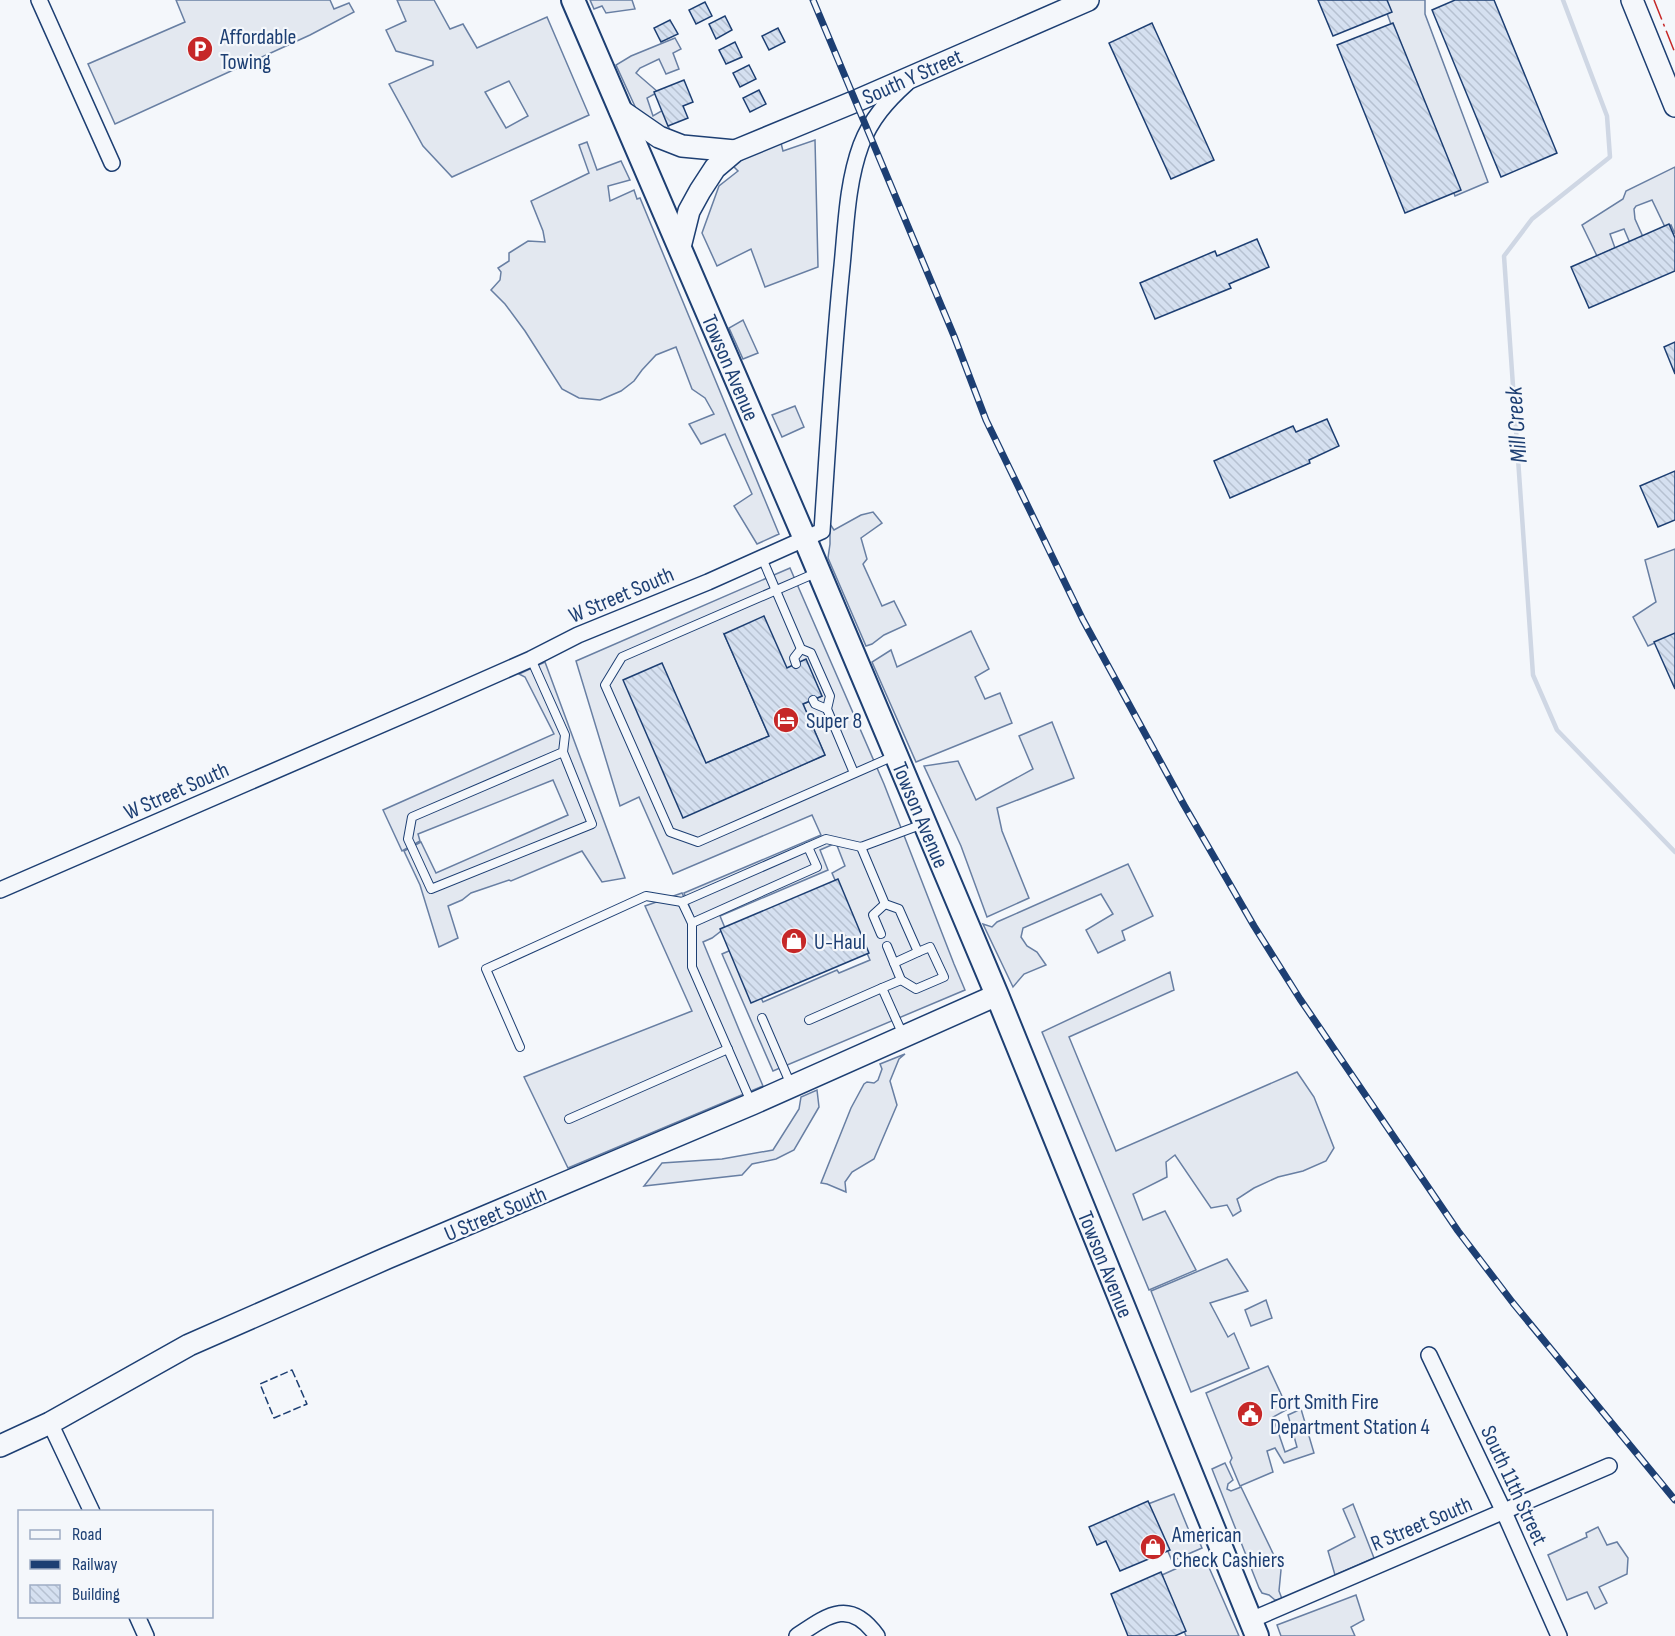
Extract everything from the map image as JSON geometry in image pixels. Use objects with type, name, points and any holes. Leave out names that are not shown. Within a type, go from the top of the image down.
[{"type":"main road","name":"Towson Avenue","points":[[573,0],[805,539],[997,995],[1254,1628]]},
{"type":"street","points":[[39,0],[112,163]]},
{"type":"street","name":"South Y Street","points":[[680,248],[689,211],[700,191],[715,168],[735,151],[1088,0]]},
{"type":"street","points":[[1632,0],[1675,106]]},
{"type":"street","name":"W Street South","points":[[0,890],[531,659],[579,635],[822,531],[839,298],[854,167],[864,138],[876,115],[915,75]]},
{"type":"street","name":"South Y Street","points":[[620,110],[659,137],[682,146],[735,151]]},
{"type":"street","name":"U Street South","points":[[0,1446],[50,1423],[189,1345],[387,1258],[752,1104],[997,995]]},
{"type":"street","name":"South 11th Street","points":[[1429,1355],[1504,1512],[1559,1636]]},
{"type":"street","points":[[50,1423],[91,1510]]},
{"type":"street","name":"R Street South","points":[[1254,1628],[1609,1466]]},
{"type":"street","points":[[797,1636],[829,1617],[842,1613],[856,1616],[868,1624],[877,1636]]},
{"type":"street","points":[[137,1618],[146,1636]]},
{"type":"lane","points":[[762,558],[801,649],[811,653],[830,696],[827,709],[854,773]]},
{"type":"lane","points":[[819,572],[622,657],[605,685],[670,832],[698,842],[895,755]]},
{"type":"lane","points":[[796,664],[794,658],[801,649]]},
{"type":"lane","points":[[531,659],[565,735],[563,753],[592,824],[431,889],[408,839],[412,818],[563,753]]},
{"type":"lane","points":[[813,700],[815,704],[827,709]]},
{"type":"lane","points":[[520,1047],[486,969],[645,896],[682,902],[826,839],[861,847],[924,823]]},
{"type":"lane","points":[[692,923],[817,867],[808,847]]},
{"type":"lane","points":[[861,847],[885,904],[899,909],[918,952]]},
{"type":"lane","points":[[682,902],[692,923],[692,967],[752,1104]]},
{"type":"lane","points":[[881,934],[873,915],[885,904]]},
{"type":"lane","points":[[887,946],[894,963],[901,980],[916,989],[944,977],[930,947],[894,963]]},
{"type":"lane","points":[[809,1020],[901,980]]},
{"type":"lane","points":[[882,988],[904,1036]]},
{"type":"lane","points":[[762,1018],[792,1086]]},
{"type":"lane","points":[[569,1119],[728,1049]]},
{"type":"shaded area","name":"Affordable Towing","points":[[176,0],[330,0],[334,9],[349,3],[354,12],[310,35],[115,124],[88,64],[185,22]]},
{"type":"shaded area","points":[[397,0],[434,0],[450,29],[463,24],[477,48],[547,17],[589,115],[452,177],[423,146],[389,84],[433,65],[433,61],[396,51],[386,30],[406,21]],"holes":[[[509,81],[528,116],[506,128],[485,92]]]},
{"type":"shaded area","points":[[590,0],[632,0],[635,9],[606,13],[602,6],[594,9]]},
{"type":"shaded area","points":[[1382,0],[1425,0],[1425,14],[1488,182],[1455,196]]},
{"type":"shaded area","points":[[675,38],[681,49],[673,53],[679,69],[666,74],[659,59],[640,68],[636,73],[658,92],[647,98],[653,116],[663,110],[671,134],[638,113],[616,65],[631,56]]},
{"type":"shaded area","points":[[780,139],[783,151],[815,140],[818,267],[765,287],[751,249],[717,266],[702,233],[719,186],[738,171],[732,165]]},
{"type":"shaded area","points":[[587,142],[597,170],[621,161],[630,180],[608,186],[610,201],[634,190],[637,199],[640,198],[779,534],[757,544],[734,506],[752,494],[725,434],[701,444],[689,424],[714,414],[705,398],[692,389],[676,347],[656,355],[634,381],[621,391],[600,400],[579,398],[562,389],[525,331],[505,304],[491,290],[500,280],[501,272],[498,268],[509,261],[509,253],[528,241],[545,242],[531,201],[589,173],[579,145]]},
{"type":"shaded area","points":[[1675,167],[1675,234],[1671,225],[1665,227],[1652,200],[1634,209],[1635,219],[1643,237],[1630,243],[1624,229],[1610,234],[1615,248],[1597,256],[1582,225],[1623,199],[1626,191]]},
{"type":"shaded area","points":[[743,320],[758,353],[743,359],[729,328]]},
{"type":"shaded area","points":[[795,406],[804,427],[782,437],[772,415]]},
{"type":"shaded area","points":[[873,512],[882,523],[861,538],[867,559],[863,564],[882,606],[894,601],[906,625],[866,646],[828,558],[830,524],[834,530],[861,515]]},
{"type":"shaded area","points":[[1675,549],[1675,634],[1648,646],[1633,617],[1656,602],[1645,560]]},
{"type":"shaded area","points":[[790,568],[884,784],[965,990],[773,1071],[722,954],[738,947],[763,1002],[837,970],[839,973],[870,960],[832,873],[845,866],[836,843],[820,850],[828,870],[720,916],[725,928],[703,942],[763,1086],[568,1168],[524,1077],[692,1011],[645,906],[682,893],[697,926],[684,893],[821,835],[812,815],[673,874],[639,797],[620,806],[576,661]],"holes":[[[724,634],[787,668],[805,660],[822,696],[803,704],[825,755],[683,817],[706,763],[769,736]]]},
{"type":"shaded area","points":[[971,631],[989,669],[975,677],[985,699],[1000,693],[1012,723],[916,762],[872,662],[891,650],[897,667]]},
{"type":"shaded area","points":[[545,662],[625,878],[602,882],[582,851],[511,881],[471,893],[448,906],[458,938],[439,947],[420,885],[404,851],[421,842],[436,873],[568,815],[553,780],[418,834],[420,841],[402,851],[383,810],[554,734],[525,677],[519,674]]},
{"type":"shaded area","points":[[1052,722],[1074,778],[997,808],[1002,831],[1029,898],[987,917],[961,846],[924,766],[958,761],[976,800],[1033,769],[1019,736]]},
{"type":"shaded area","points":[[1128,864],[1153,916],[1122,931],[1125,940],[1098,953],[1086,930],[1113,914],[1101,894],[1023,928],[1021,937],[1027,946],[1037,952],[1046,965],[1024,974],[1013,987],[983,924],[992,927],[997,922]]},
{"type":"shaded area","points":[[1170,972],[1174,990],[1069,1037],[1116,1151],[1297,1072],[1314,1097],[1334,1148],[1326,1161],[1303,1171],[1278,1177],[1237,1199],[1241,1211],[1233,1216],[1227,1205],[1211,1208],[1175,1155],[1166,1162],[1167,1177],[1133,1194],[1143,1220],[1165,1211],[1196,1270],[1149,1290],[1042,1032]]},
{"type":"shaded area","points":[[905,1054],[899,1059],[890,1081],[897,1105],[874,1159],[852,1172],[845,1182],[846,1192],[821,1183],[851,1108],[864,1084],[878,1080],[882,1069],[880,1064]]},
{"type":"shaded area","points":[[817,1090],[819,1107],[794,1150],[776,1159],[752,1164],[742,1175],[644,1186],[662,1163],[722,1159],[773,1150],[799,1109],[801,1097]]},
{"type":"shaded area","points":[[1227,1259],[1248,1291],[1210,1303],[1228,1337],[1234,1333],[1249,1368],[1191,1392],[1151,1291]]},
{"type":"shaded area","points":[[1266,1300],[1272,1318],[1251,1326],[1245,1310]]},
{"type":"shaded area","points":[[1268,1366],[1288,1409],[1273,1417],[1285,1452],[1297,1447],[1288,1415],[1301,1409],[1314,1453],[1284,1463],[1275,1448],[1267,1451],[1273,1472],[1240,1486],[1230,1462],[1232,1458],[1206,1393]]},
{"type":"shaded area","points":[[1225,1463],[1233,1480],[1228,1484],[1227,1489],[1231,1491],[1241,1487],[1281,1570],[1279,1591],[1282,1599],[1275,1600],[1262,1593],[1259,1588],[1212,1469]]},
{"type":"shaded area","points":[[1174,1494],[1194,1543],[1199,1541],[1202,1548],[1172,1561],[1148,1504]]},
{"type":"shaded area","points":[[1353,1504],[1374,1558],[1335,1575],[1328,1551],[1355,1537],[1343,1509]]},
{"type":"shaded area","points":[[1598,1527],[1607,1545],[1617,1542],[1628,1558],[1627,1574],[1599,1587],[1607,1603],[1595,1609],[1587,1592],[1567,1600],[1548,1555],[1587,1537],[1586,1533]]},
{"type":"shaded area","points":[[1204,1556],[1239,1636],[1186,1636],[1162,1575]]},
{"type":"shaded area","points":[[1356,1595],[1364,1620],[1351,1627],[1355,1636],[1281,1636],[1277,1625]]},
{"type":"building","points":[[1318,0],[1387,0],[1392,12],[1333,36]]},
{"type":"building","points":[[1455,0],[1494,0],[1557,153],[1501,177],[1432,10]]},
{"type":"building","points":[[705,2],[712,16],[696,24],[689,10]]},
{"type":"building","points":[[725,16],[732,30],[716,39],[709,24]]},
{"type":"building","points":[[670,20],[678,34],[661,42],[654,28]]},
{"type":"building","points":[[1152,23],[1214,160],[1171,179],[1109,43]]},
{"type":"building","points":[[1393,23],[1461,190],[1405,213],[1337,45]]},
{"type":"building","points":[[778,28],[785,42],[769,50],[762,36]]},
{"type":"building","points":[[735,42],[742,57],[726,64],[719,50]]},
{"type":"building","points":[[749,65],[756,79],[740,87],[733,73]]},
{"type":"building","points":[[684,80],[693,102],[683,106],[688,118],[668,126],[654,92]]},
{"type":"building","points":[[759,90],[766,104],[750,112],[743,98]]},
{"type":"building","points":[[1669,224],[1675,238],[1675,271],[1589,308],[1571,267]]},
{"type":"building","points":[[1257,239],[1269,267],[1229,284],[1231,288],[1155,319],[1140,283],[1215,251],[1217,256]]},
{"type":"building","points":[[1675,342],[1675,374],[1664,347]]},
{"type":"building","points":[[1327,419],[1339,446],[1309,460],[1310,463],[1230,498],[1214,461],[1293,426],[1296,432]]},
{"type":"building","points":[[1675,471],[1675,520],[1658,527],[1640,486]]},
{"type":"building","name":"Super 8","points":[[764,616],[787,668],[806,659],[822,696],[803,704],[825,755],[683,818],[623,680],[662,663],[706,763],[769,736],[724,634]]},
{"type":"building","points":[[1675,633],[1675,689],[1654,642]]},
{"type":"building","name":"U-Haul","points":[[838,879],[869,953],[751,1003],[720,929]]},
{"type":"building","points":[[1148,1501],[1170,1550],[1120,1571],[1106,1541],[1097,1545],[1089,1527]]},
{"type":"building","points":[[1161,1572],[1186,1631],[1175,1636],[1128,1636],[1111,1594]]},
{"type":"waterway","name":"Mill Creek","points":[[1563,0],[1607,116],[1610,157],[1532,219],[1504,256],[1533,675],[1557,730],[1675,852]]},
{"type":"railway","points":[[813,0],[954,336],[986,420],[1083,620],[1184,805],[1254,926],[1300,999],[1458,1231],[1513,1303],[1675,1500]]},
{"type":"fence","points":[[292,1370],[307,1404],[274,1418],[260,1384],[292,1370]]},
{"type":"power","points":[[1654,0],[1675,53]]},
{"type":"place","name":"Affordable Towing","points":[[200,49]]},
{"type":"place","name":"Super 8","points":[[786,720]]},
{"type":"place","name":"U-Haul","points":[[794,941]]},
{"type":"place","name":"Fort Smith Fire Department Station 4","points":[[1250,1414]]},
{"type":"place","name":"American Check Cashiers","points":[[1153,1547]]}]
